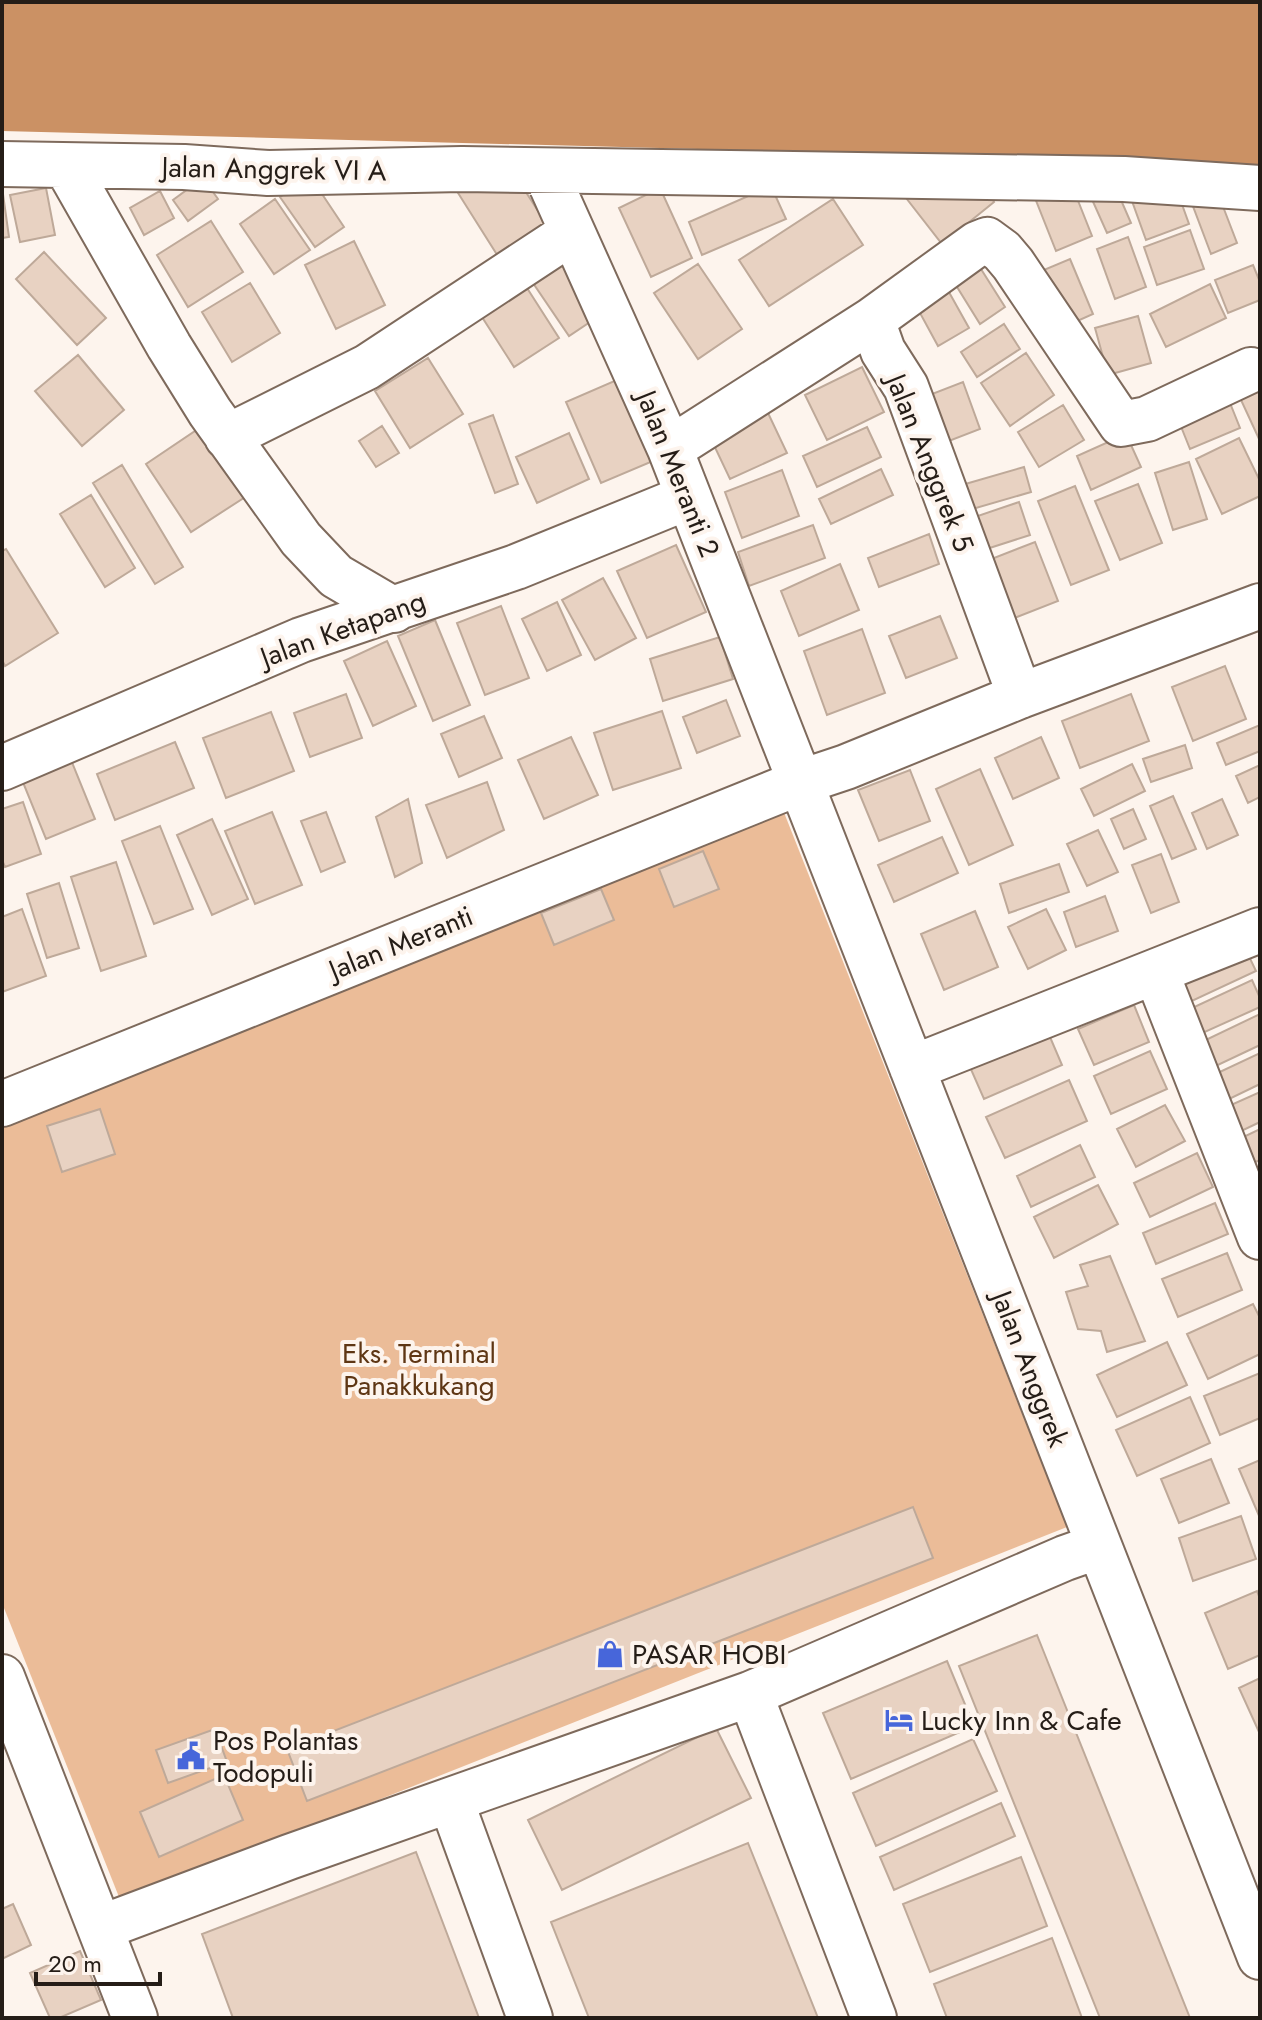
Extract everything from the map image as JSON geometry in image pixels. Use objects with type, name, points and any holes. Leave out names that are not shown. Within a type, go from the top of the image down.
[{"type":"street","name":"Jalan Anggrek VI A","points":[[2,164],[184,167],[268,173],[462,169],[1124,179],[1260,188]]},
{"type":"street","points":[[67,167],[169,346],[227,437],[301,539],[336,576],[394,610]]},
{"type":"street","name":"Jalan Meranti 2","points":[[545,171],[670,449],[801,782]]},
{"type":"street","points":[[227,437],[367,367],[470,296],[513,272],[572,232]]},
{"type":"street","points":[[670,449],[872,320],[928,278],[987,240],[1013,264],[1121,424],[1147,419],[1251,370]]},
{"type":"street","name":"Jalan Anggrek 5","points":[[872,320],[887,359],[906,387],[1020,696]]},
{"type":"street","name":"Jalan Ketapang","points":[[2,768],[301,640],[516,567],[688,497]]},
{"type":"street","name":"Jalan Meranti","points":[[2,1104],[801,782],[1260,606]]},
{"type":"street","name":"Jalan Anggrek","points":[[801,782],[1099,1546],[1244,1872],[1260,1957]]},
{"type":"street","points":[[912,1068],[1260,930]]},
{"type":"street","points":[[1156,972],[1260,1237]]},
{"type":"street","points":[[100,1928],[289,1857],[750,1694],[1099,1546]]},
{"type":"street","points":[[2,1677],[135,2018]]},
{"type":"street","points":[[750,1694],[874,2018]]},
{"type":"street","points":[[451,1801],[530,2018]]},
{"type":"green space","name":"Eks. Terminal Panakkukang","points":[[783,810],[1067,1527],[121,1902],[2,1603],[2,1119]]},
{"type":"shaded area","points":[[2,2],[1260,2],[1260,169],[890,154],[2,131]]},
{"type":"building","points":[[310,176],[344,227],[315,247],[280,197]]},
{"type":"building","points":[[203,178],[218,199],[188,221],[173,200]]},
{"type":"building","points":[[520,183],[549,228],[501,261],[453,185]]},
{"type":"building","points":[[1071,183],[1092,236],[1056,251],[1035,198]]},
{"type":"building","points":[[1114,184],[1131,223],[1107,233],[1090,195]]},
{"type":"building","points":[[1175,185],[1189,224],[1146,240],[1132,201]]},
{"type":"building","points":[[771,186],[786,219],[702,255],[689,222]]},
{"type":"building","points":[[2,187],[9,237],[2,238]]},
{"type":"building","points":[[46,188],[55,235],[20,242],[10,195]]},
{"type":"building","points":[[660,188],[692,258],[651,277],[619,208]]},
{"type":"building","points":[[160,191],[174,218],[144,235],[130,208]]},
{"type":"building","points":[[1217,191],[1237,243],[1211,254],[1191,201]]},
{"type":"building","points":[[989,193],[994,202],[942,244],[903,194]]},
{"type":"building","points":[[275,199],[310,250],[274,274],[240,224]]},
{"type":"building","points":[[833,199],[863,245],[769,306],[739,260]]},
{"type":"building","points":[[211,221],[243,272],[188,307],[157,255]]},
{"type":"building","points":[[1190,230],[1204,269],[1157,285],[1144,247]]},
{"type":"building","points":[[1128,237],[1146,287],[1115,299],[1097,249]]},
{"type":"building","points":[[354,241],[385,305],[336,329],[305,265]]},
{"type":"building","points":[[44,252],[106,318],[77,345],[16,279]]},
{"type":"building","points":[[974,258],[1005,307],[980,324],[949,274]]},
{"type":"building","points":[[1070,259],[1093,314],[1064,327],[1039,272]]},
{"type":"building","points":[[564,263],[599,316],[569,336],[533,283]]},
{"type":"building","points":[[698,264],[742,329],[698,359],[654,293]]},
{"type":"building","points":[[1253,265],[1260,282],[1260,300],[1228,313],[1215,280]]},
{"type":"building","points":[[250,283],[280,333],[232,362],[202,312]]},
{"type":"building","points":[[1210,284],[1226,318],[1166,347],[1150,314]]},
{"type":"building","points":[[945,285],[969,328],[938,346],[914,302]]},
{"type":"building","points":[[527,288],[559,338],[514,367],[482,317]]},
{"type":"building","points":[[1138,316],[1151,363],[1108,375],[1095,328]]},
{"type":"building","points":[[1004,324],[1020,349],[977,377],[961,352]]},
{"type":"building","points":[[1026,353],[1054,395],[1010,426],[981,383]]},
{"type":"building","points":[[78,355],[124,410],[82,446],[35,391]]},
{"type":"building","points":[[428,358],[463,414],[410,448],[375,391]]},
{"type":"building","points":[[862,367],[884,412],[827,440],[805,395]]},
{"type":"building","points":[[1260,375],[1260,441],[1235,387]]},
{"type":"building","points":[[619,379],[653,461],[601,483],[566,402]]},
{"type":"building","points":[[963,382],[980,429],[936,446],[919,399]]},
{"type":"building","points":[[1226,393],[1240,428],[1190,449],[1176,414]]},
{"type":"building","points":[[1063,405],[1084,440],[1039,467],[1018,432]]},
{"type":"building","points":[[768,413],[787,453],[730,479],[711,439]]},
{"type":"building","points":[[493,415],[518,484],[495,493],[469,424]]},
{"type":"building","points":[[207,423],[253,492],[191,532],[146,464]]},
{"type":"building","points":[[382,426],[399,453],[376,467],[359,441]]},
{"type":"building","points":[[867,427],[881,457],[817,487],[803,456]]},
{"type":"building","points":[[569,433],[589,479],[537,503],[516,457]]},
{"type":"building","points":[[1126,434],[1141,467],[1091,490],[1077,456]]},
{"type":"building","points":[[1239,438],[1260,481],[1260,496],[1222,514],[1196,459]]},
{"type":"building","points":[[1189,462],[1207,519],[1173,530],[1155,473]]},
{"type":"building","points":[[122,465],[183,567],[155,584],[93,483]]},
{"type":"building","points":[[1024,467],[1031,492],[962,512],[955,487]]},
{"type":"building","points":[[881,469],[893,495],[831,524],[819,499]]},
{"type":"building","points":[[782,470],[799,516],[742,538],[725,492]]},
{"type":"building","points":[[1138,484],[1162,543],[1120,560],[1095,501]]},
{"type":"building","points":[[1075,486],[1109,570],[1071,585],[1038,501]]},
{"type":"building","points":[[91,495],[135,568],[105,587],[60,514]]},
{"type":"building","points":[[1019,502],[1030,535],[971,554],[960,522]]},
{"type":"building","points":[[813,525],[825,558],[749,586],[738,552]]},
{"type":"building","points":[[929,534],[939,564],[879,587],[868,558]]},
{"type":"building","points":[[1035,542],[1058,601],[999,624],[976,565]]},
{"type":"building","points":[[676,545],[706,612],[647,638],[617,571]]},
{"type":"building","points":[[6,549],[58,633],[5,666],[2,660],[2,551]]},
{"type":"building","points":[[840,564],[859,610],[799,636],[781,591]]},
{"type":"building","points":[[603,578],[636,638],[595,660],[562,600]]},
{"type":"building","points":[[557,602],[581,655],[547,671],[522,619]]},
{"type":"building","points":[[501,606],[529,678],[485,695],[457,623]]},
{"type":"building","points":[[940,616],[957,658],[906,678],[889,636]]},
{"type":"building","points":[[435,620],[470,705],[433,721],[398,636]]},
{"type":"building","points":[[862,629],[885,693],[827,715],[804,651]]},
{"type":"building","points":[[720,637],[733,679],[663,701],[650,659]]},
{"type":"building","points":[[387,641],[416,706],[373,726],[344,661]]},
{"type":"building","points":[[1225,666],[1246,719],[1193,741],[1172,687]]},
{"type":"building","points":[[346,694],[362,738],[310,757],[294,713]]},
{"type":"building","points":[[1131,694],[1149,741],[1080,768],[1062,721]]},
{"type":"building","points":[[726,700],[740,736],[697,753],[683,717]]},
{"type":"building","points":[[662,711],[681,768],[613,790],[594,733]]},
{"type":"building","points":[[271,712],[294,771],[226,798],[203,738]]},
{"type":"building","points":[[484,716],[502,758],[459,777],[441,734]]},
{"type":"building","points":[[1260,725],[1260,751],[1226,765],[1217,743]]},
{"type":"building","points":[[571,737],[598,795],[544,819],[518,760]]},
{"type":"building","points":[[1041,737],[1059,778],[1013,799],[995,758]]},
{"type":"building","points":[[175,742],[194,788],[115,820],[97,774]]},
{"type":"building","points":[[1185,745],[1192,768],[1151,782],[1143,759]]},
{"type":"building","points":[[69,755],[95,819],[46,839],[20,775]]},
{"type":"building","points":[[1132,764],[1145,791],[1094,816],[1081,789]]},
{"type":"building","points":[[1260,765],[1260,797],[1248,803],[1236,776]]},
{"type":"building","points":[[980,769],[1013,845],[969,865],[936,789]]},
{"type":"building","points":[[910,770],[930,821],[879,841],[858,790]]},
{"type":"building","points":[[487,782],[504,830],[447,858],[426,805]]},
{"type":"building","points":[[1173,796],[1196,849],[1172,859],[1150,806]]},
{"type":"building","points":[[408,799],[422,863],[395,877],[376,817]]},
{"type":"building","points":[[1222,799],[1238,835],[1207,849],[1192,813]]},
{"type":"building","points":[[23,802],[41,854],[5,867],[2,860],[2,809]]},
{"type":"building","points":[[1133,809],[1146,839],[1124,849],[1111,819]]},
{"type":"building","points":[[272,812],[302,885],[255,904],[225,831]]},
{"type":"building","points":[[326,812],[345,862],[321,872],[301,821]]},
{"type":"building","points":[[212,819],[248,899],[212,915],[177,835]]},
{"type":"building","points":[[160,826],[193,909],[154,924],[122,841]]},
{"type":"building","points":[[1098,830],[1118,872],[1087,886],[1067,844]]},
{"type":"building","points":[[942,837],[958,873],[894,902],[878,865]]},
{"type":"building","points":[[703,851],[719,889],[674,907],[659,869]]},
{"type":"building","points":[[1161,854],[1179,902],[1151,913],[1132,865]]},
{"type":"building","points":[[116,862],[146,956],[101,971],[71,877]]},
{"type":"building","points":[[1059,864],[1069,892],[1009,913],[1000,884]]},
{"type":"building","points":[[59,883],[79,948],[47,958],[27,894]]},
{"type":"building","points":[[601,889],[614,920],[554,945],[541,913]]},
{"type":"building","points":[[1105,896],[1118,931],[1076,947],[1064,912]]},
{"type":"building","points":[[22,909],[46,976],[2,992],[2,917]]},
{"type":"building","points":[[1046,909],[1066,950],[1028,969],[1008,927]]},
{"type":"building","points":[[975,911],[998,967],[944,990],[921,934]]},
{"type":"building","points":[[1244,946],[1256,971],[1179,1007],[1167,982]]},
{"type":"building","points":[[1252,980],[1260,998],[1260,1007],[1187,1040],[1175,1016]]},
{"type":"building","points":[[1134,1005],[1149,1042],[1094,1065],[1078,1029]]},
{"type":"building","points":[[1260,1014],[1260,1045],[1201,1073],[1189,1048]]},
{"type":"building","points":[[1044,1023],[1062,1065],[984,1099],[966,1058]]},
{"type":"building","points":[[1150,1051],[1167,1089],[1111,1114],[1094,1076]]},
{"type":"building","points":[[1260,1053],[1260,1084],[1221,1103],[1209,1077]]},
{"type":"building","points":[[1069,1080],[1087,1121],[1005,1158],[986,1117]]},
{"type":"building","points":[[1260,1092],[1260,1122],[1233,1135],[1222,1109]]},
{"type":"building","points":[[1165,1105],[1185,1141],[1136,1167],[1117,1129]]},
{"type":"building","points":[[100,1109],[115,1154],[62,1172],[47,1126]]},
{"type":"building","points":[[1260,1129],[1260,1160],[1246,1166],[1235,1141]]},
{"type":"building","points":[[1080,1145],[1095,1177],[1031,1207],[1017,1176]]},
{"type":"building","points":[[1197,1153],[1213,1187],[1150,1217],[1134,1183]]},
{"type":"building","points":[[1098,1185],[1118,1224],[1054,1258],[1034,1217]]},
{"type":"building","points":[[1215,1203],[1228,1234],[1156,1264],[1143,1233]]},
{"type":"building","points":[[1227,1253],[1242,1290],[1178,1317],[1162,1279]]},
{"type":"building","points":[[1110,1256],[1145,1341],[1107,1352],[1101,1331],[1078,1329],[1066,1292],[1088,1286],[1080,1265]]},
{"type":"building","points":[[1253,1304],[1260,1318],[1260,1354],[1208,1379],[1187,1334]]},
{"type":"building","points":[[1167,1342],[1187,1385],[1117,1417],[1097,1375]]},
{"type":"building","points":[[1260,1373],[1260,1418],[1220,1435],[1204,1396]]},
{"type":"building","points":[[1190,1397],[1210,1443],[1137,1476],[1116,1430]]},
{"type":"building","points":[[1211,1459],[1229,1503],[1179,1523],[1161,1479]]},
{"type":"building","points":[[1260,1460],[1260,1518],[1239,1469]]},
{"type":"building","name":"PASAR HOBI","points":[[913,1507],[933,1558],[307,1801],[287,1749]]},
{"type":"building","points":[[1241,1516],[1256,1559],[1193,1581],[1179,1538]]},
{"type":"building","points":[[1257,1591],[1260,1599],[1260,1655],[1228,1669],[1205,1613]]},
{"type":"building","points":[[1037,1635],[1190,2018],[1100,2018],[959,1666]]},
{"type":"building","name":"Lucky Inn & Cafe","points":[[947,1661],[974,1726],[851,1779],[823,1713]]},
{"type":"building","points":[[1260,1678],[1260,1732],[1259,1732],[1239,1688]]},
{"type":"building","points":[[716,1728],[751,1798],[562,1890],[528,1820]]},
{"type":"building","name":"Pos Polantas Todopuli","points":[[215,1729],[227,1762],[168,1783],[156,1750]]},
{"type":"building","points":[[973,1739],[997,1791],[876,1846],[853,1793]]},
{"type":"building","points":[[224,1775],[243,1820],[159,1857],[140,1812]]},
{"type":"building","points":[[1001,1803],[1015,1836],[894,1890],[880,1857]]},
{"type":"building","points":[[748,1843],[818,2018],[589,2018],[551,1922]]},
{"type":"building","points":[[416,1852],[479,2018],[233,2018],[202,1934]]},
{"type":"building","points":[[1021,1857],[1047,1926],[930,1972],[903,1904]]},
{"type":"building","points":[[13,1904],[31,1945],[2,1959],[2,1909]]},
{"type":"building","points":[[1052,1938],[1082,2018],[947,2018],[934,1984]]},
{"type":"building","points":[[80,1951],[101,2000],[59,2018],[50,2018],[30,1973]]},
{"type":"place","name":"PASAR HOBI","points":[[610,1654]]},
{"type":"place","name":"Lucky Inn & Cafe","points":[[899,1720]]},
{"type":"place","name":"Pos Polantas Todopuli","points":[[191,1756]]}]
